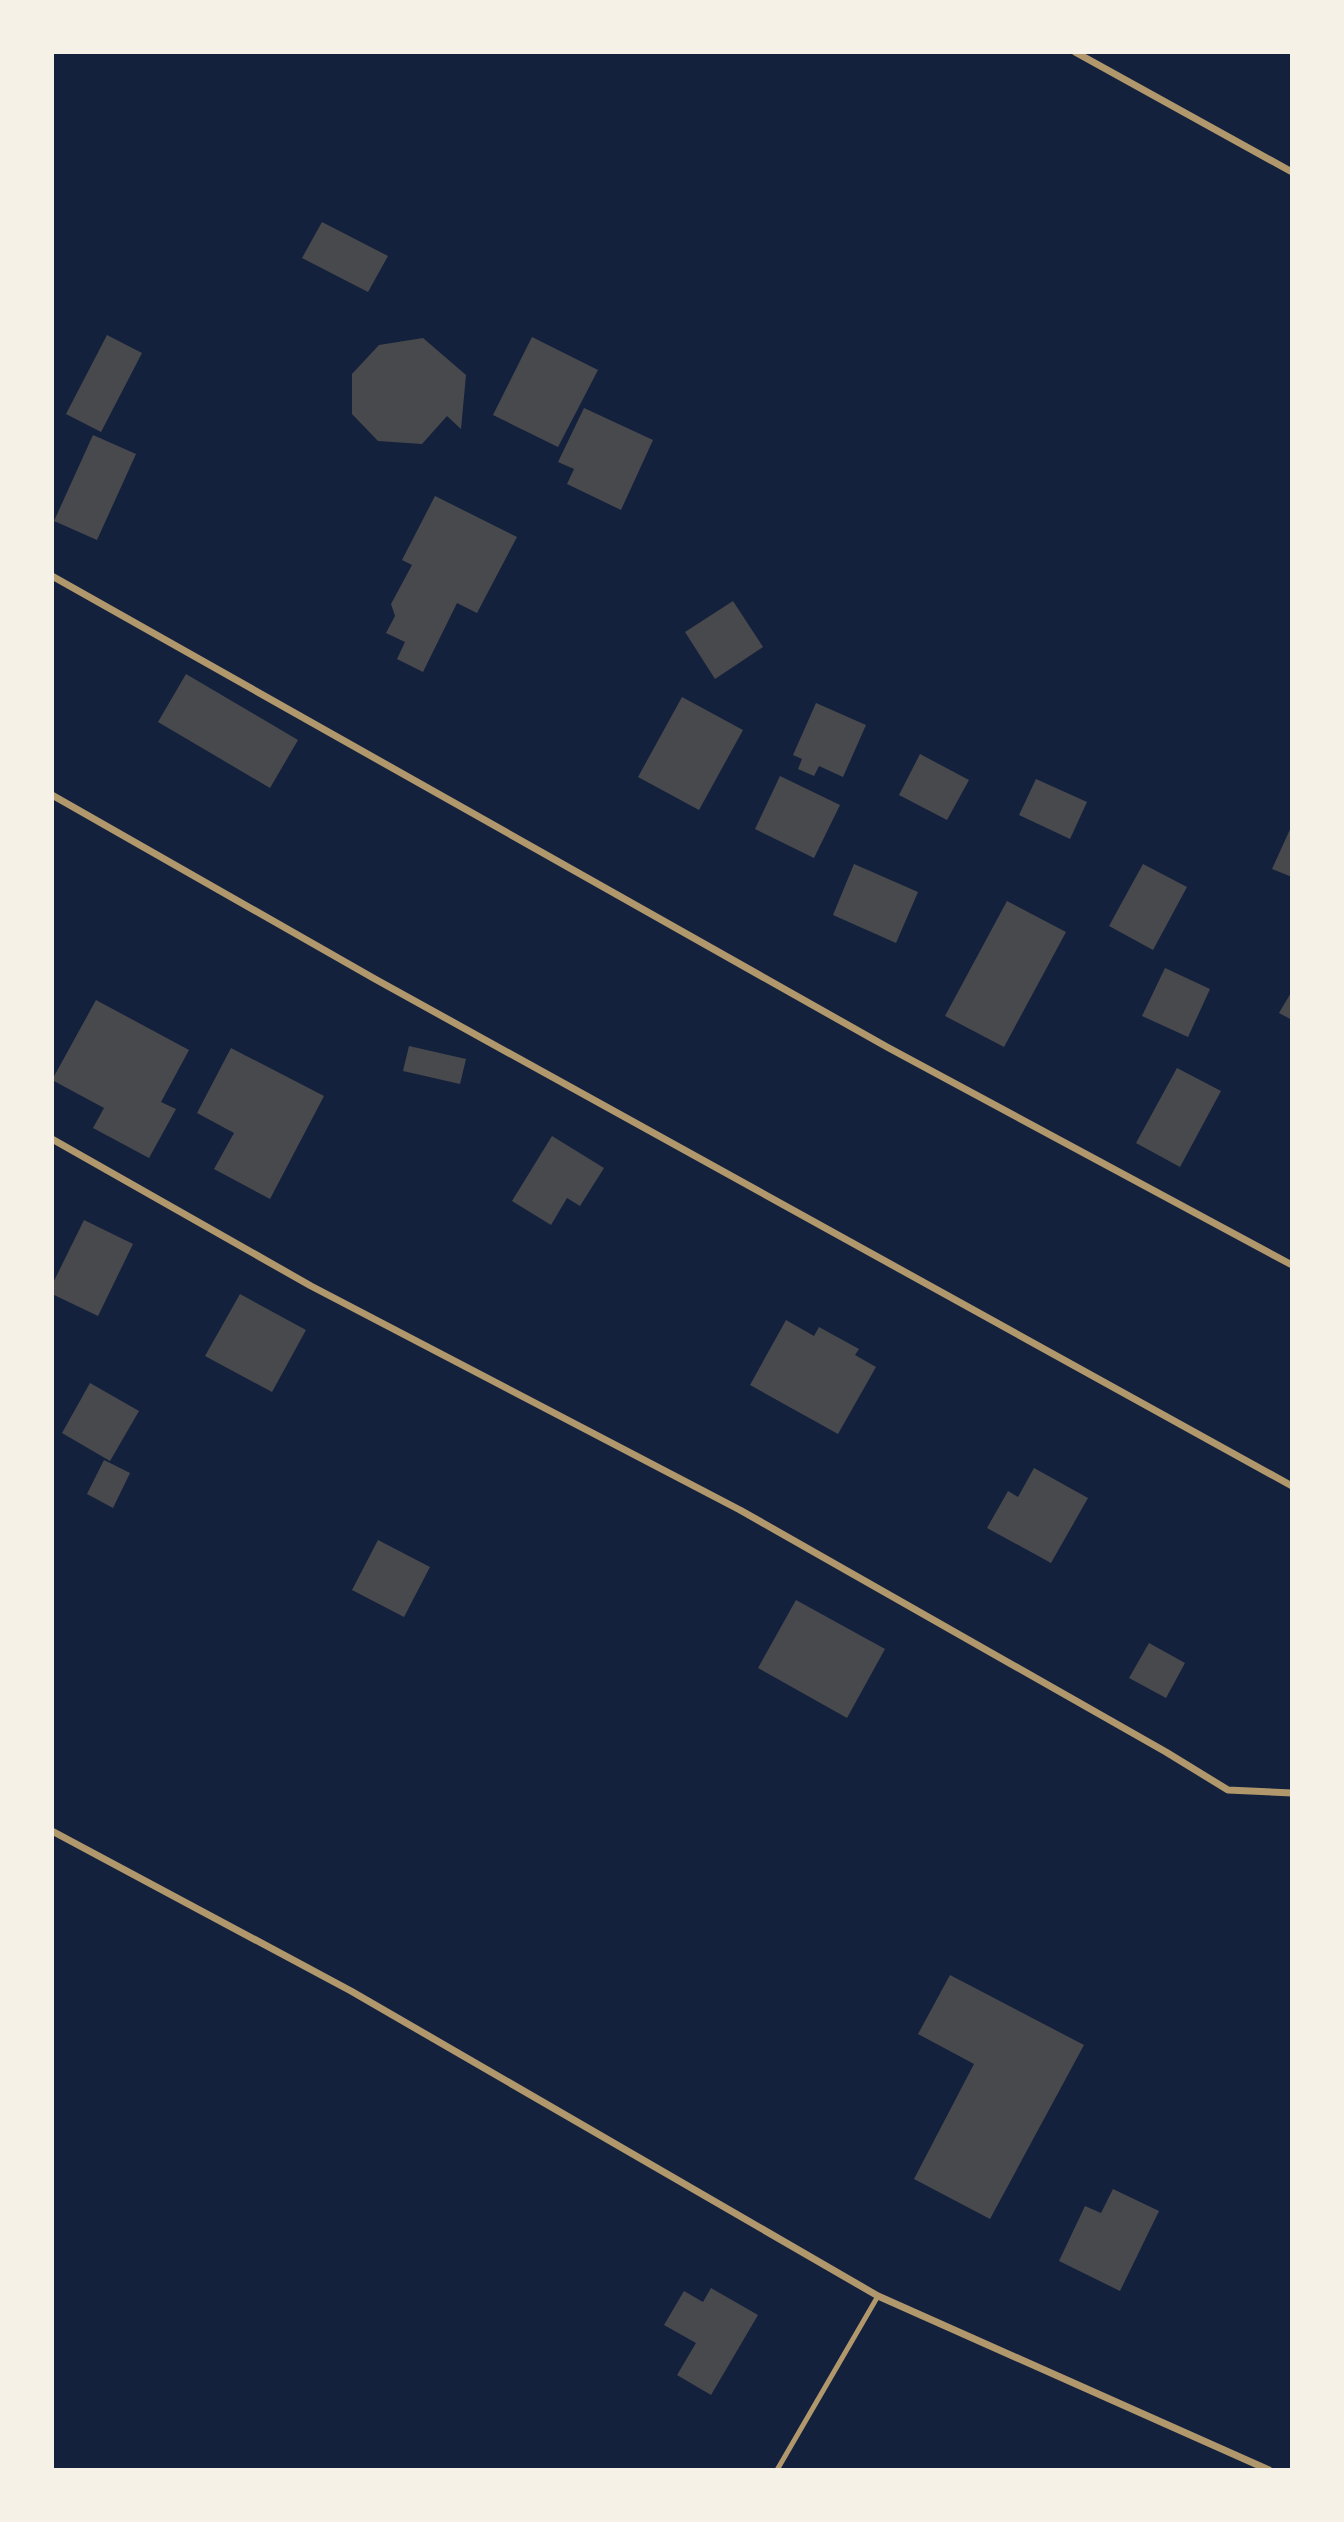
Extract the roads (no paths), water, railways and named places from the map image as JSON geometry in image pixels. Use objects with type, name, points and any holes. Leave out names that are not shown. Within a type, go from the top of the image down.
[{"type":"street","points":[[1075,52],[1292,172]]},
{"type":"street","points":[[52,576],[887,1047],[1292,1265]]},
{"type":"street","points":[[52,796],[375,979],[1292,1486]]},
{"type":"street","points":[[52,1139],[311,1286],[740,1510],[1166,1752],[1228,1790],[1292,1793]]},
{"type":"street","points":[[52,1831],[351,1991],[878,2296],[1269,2469]]},
{"type":"lane","points":[[777,2469],[878,2296]]}]
